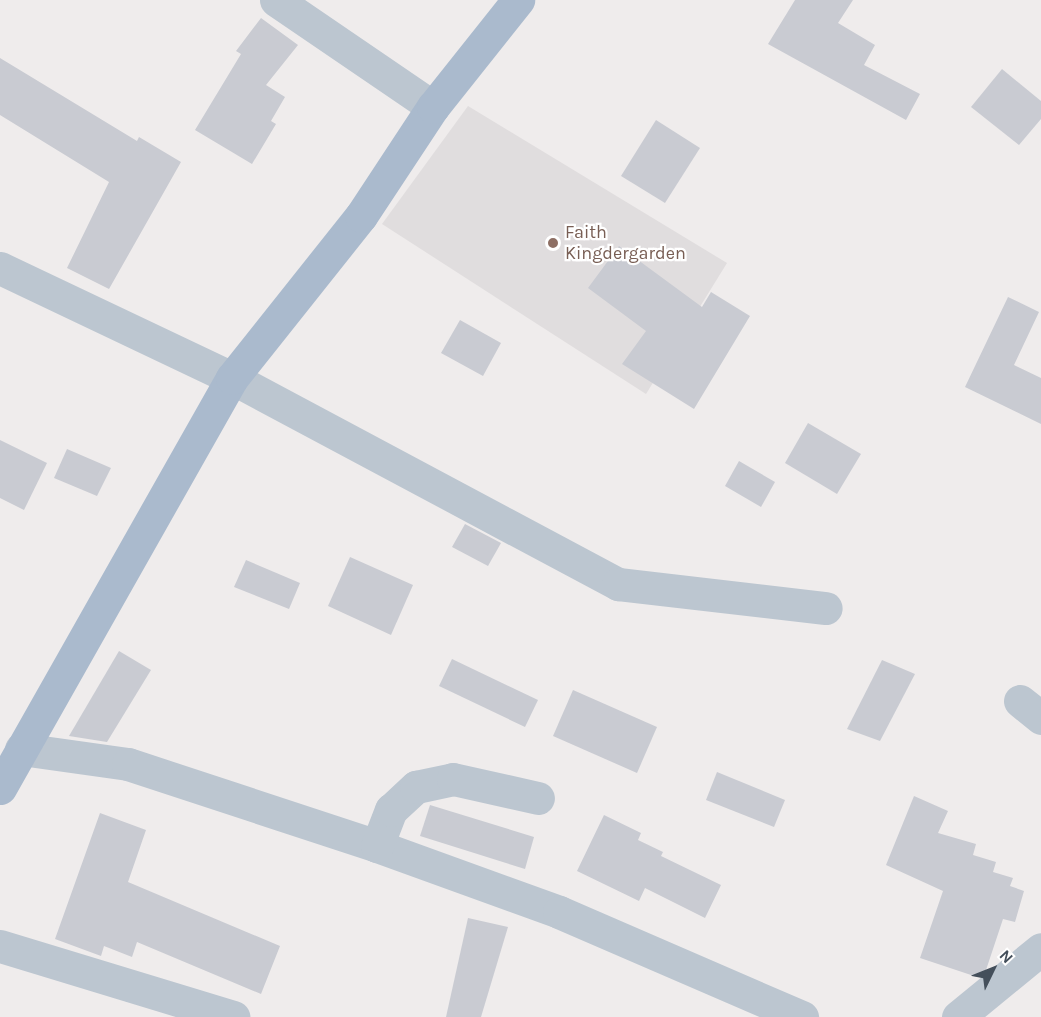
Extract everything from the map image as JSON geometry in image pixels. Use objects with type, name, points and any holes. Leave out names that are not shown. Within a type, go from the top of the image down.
[{"type":"main road","points":[[0,788],[232,378],[361,216],[433,107],[518,0]]},
{"type":"street","points":[[276,0],[433,107]]},
{"type":"street","points":[[0,268],[232,378],[618,584],[826,608]]},
{"type":"street","points":[[21,749],[128,764],[378,846],[559,912],[802,1017]]},
{"type":"street","points":[[378,846],[391,810],[416,787],[453,779],[538,798]]},
{"type":"street","points":[[0,946],[233,1017]]},
{"type":"street","points":[[958,1017],[1041,949]]},
{"type":"shaded area","name":"Faith Kingdergarden","points":[[468,106],[727,263],[646,394],[382,224]]},
{"type":"building","points":[[795,0],[853,0],[838,23],[875,45],[864,65],[920,94],[906,120],[768,44]]},
{"type":"building","points":[[261,18],[298,45],[266,85],[285,97],[271,121],[276,124],[252,164],[195,130],[241,54],[236,51]]},
{"type":"building","points":[[0,58],[137,141],[139,137],[181,162],[109,289],[67,268],[109,182],[0,115]]},
{"type":"building","points":[[1002,69],[1041,101],[1041,119],[1019,145],[971,107]]},
{"type":"building","points":[[656,120],[700,148],[665,203],[621,176]]},
{"type":"building","points":[[619,246],[702,307],[711,292],[750,316],[694,409],[622,364],[646,331],[588,288]]},
{"type":"building","points":[[1008,297],[1039,312],[1014,365],[1041,378],[1041,424],[965,387]]},
{"type":"building","points":[[460,320],[501,343],[483,376],[441,353]]},
{"type":"building","points":[[808,423],[861,454],[837,494],[785,463]]},
{"type":"building","points":[[0,440],[47,463],[24,510],[0,498]]},
{"type":"building","points":[[67,449],[111,468],[97,496],[54,478]]},
{"type":"building","points":[[739,461],[775,482],[761,507],[725,486]]},
{"type":"building","points":[[465,524],[501,543],[488,566],[452,547]]},
{"type":"building","points":[[350,557],[413,585],[391,635],[328,606]]},
{"type":"building","points":[[246,560],[300,583],[289,609],[234,587]]},
{"type":"building","points":[[119,651],[151,670],[107,742],[69,736]]},
{"type":"building","points":[[452,659],[538,700],[525,727],[439,686]]},
{"type":"building","points":[[882,660],[915,674],[880,741],[847,729]]},
{"type":"building","points":[[573,690],[657,727],[637,773],[553,736]]},
{"type":"building","points":[[717,772],[785,800],[774,827],[706,800]]},
{"type":"building","points":[[914,796],[948,811],[938,833],[976,844],[973,855],[996,862],[993,872],[1013,878],[1010,886],[1024,891],[1015,922],[1003,919],[986,970],[977,977],[920,958],[943,891],[886,865]]},
{"type":"building","points":[[430,805],[534,837],[525,869],[420,836]]},
{"type":"building","points":[[100,813],[146,830],[128,882],[280,946],[261,994],[137,942],[132,957],[104,946],[101,956],[55,939]]},
{"type":"building","points":[[604,815],[641,833],[638,840],[663,852],[661,856],[721,885],[705,918],[645,888],[639,901],[577,871]]},
{"type":"building","points":[[468,918],[508,927],[481,1017],[446,1017]]},
{"type":"place","name":"Faith Kingdergarden","points":[[553,243]]}]
